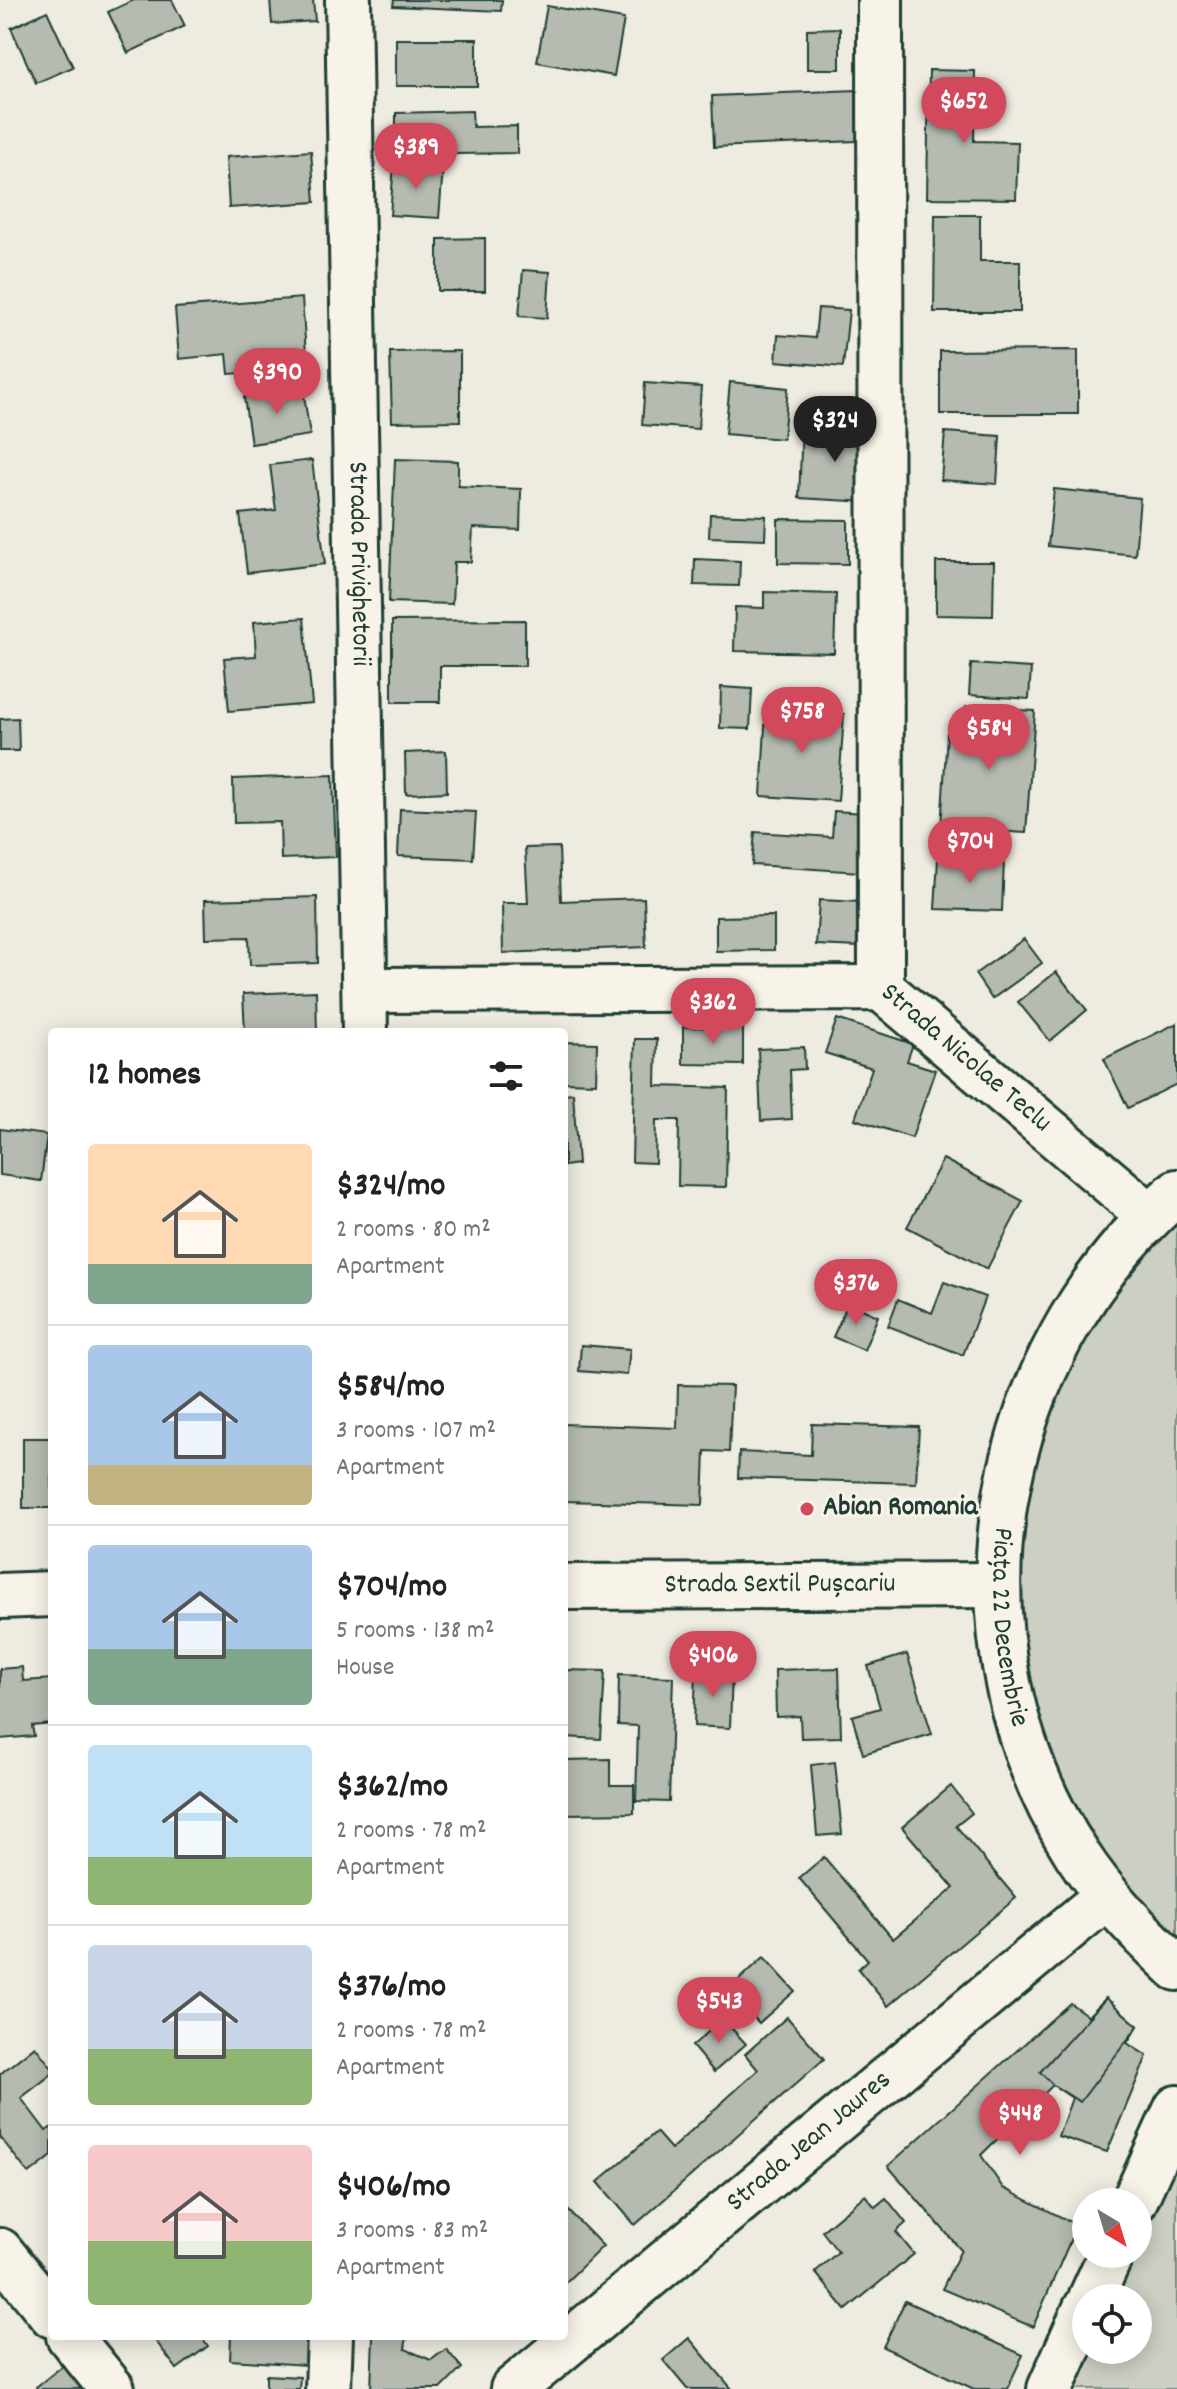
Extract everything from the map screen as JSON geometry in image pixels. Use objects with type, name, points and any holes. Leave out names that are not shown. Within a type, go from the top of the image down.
[{"type":"street","name":"Strada Privighetorii","points":[[348,0],[365,1011]]},
{"type":"street","points":[[880,0],[881,988]]},
{"type":"street","name":"Strada Nicolae Teclu","points":[[365,1011],[881,988],[1164,1204]]},
{"type":"street","name":"Piața 22 Decembrie","points":[[1164,1204],[1097,1279],[1067,1324],[1037,1382],[1012,1463],[1002,1515],[998,1585],[1003,1653],[1012,1702],[1029,1756],[1053,1812],[1077,1854],[1107,1896],[1177,1968]]},
{"type":"street","name":"Strada Sextil Pușcariu","points":[[568,1587],[998,1585]]},
{"type":"street","points":[[0,1596],[48,1594]]},
{"type":"street","name":"Strada Jean Jaures","points":[[513,2389],[1107,1896]]},
{"type":"street","points":[[1140,2188],[1177,2108]]},
{"type":"street","points":[[0,2251],[48,2310]]},
{"type":"street","points":[[72,2340],[112,2389]]},
{"type":"street","points":[[328,2389],[330,2340]]},
{"type":"street","points":[[1050,2389],[1072,2340]]},
{"type":"shaded area","points":[[1177,1192],[1177,1968],[1140,1933],[1012,1702],[1014,1450]]},
{"type":"shaded area","points":[[1177,2108],[1177,2389],[1050,2389],[1073,2364],[1152,2364],[1152,2284],[1097,2284],[1105,2268],[1152,2268],[1152,2188],[1144,2188]]},
{"type":"building","points":[[134,0],[172,0],[185,26],[128,53],[108,12]]},
{"type":"building","points":[[270,0],[313,0],[315,21],[272,24]]},
{"type":"building","points":[[394,0],[502,0],[501,11],[393,6]]},
{"type":"building","points":[[547,6],[624,19],[614,76],[537,62]]},
{"type":"building","points":[[47,11],[73,67],[36,83],[11,28]]},
{"type":"building","points":[[840,28],[840,69],[807,69],[807,29]]},
{"type":"building","points":[[396,39],[477,39],[477,86],[396,86]]},
{"type":"building","points":[[929,70],[975,71],[974,141],[1018,142],[1016,199],[927,198]]},
{"type":"building","points":[[856,90],[857,141],[714,147],[712,96]]},
{"type":"building","points":[[472,111],[473,127],[517,126],[517,153],[396,155],[396,113]]},
{"type":"building","points":[[311,151],[315,202],[229,208],[226,157]]},
{"type":"building","points":[[394,164],[443,168],[439,218],[390,215]]},
{"type":"building","points":[[935,215],[980,215],[980,261],[1020,261],[1020,312],[934,312]]},
{"type":"building","points":[[485,238],[485,291],[438,291],[438,239]]},
{"type":"building","points":[[523,270],[550,272],[547,318],[519,316]]},
{"type":"building","points":[[302,298],[307,368],[229,374],[227,354],[179,359],[175,308]]},
{"type":"building","points":[[818,308],[849,310],[843,367],[776,361],[778,335],[815,338]]},
{"type":"building","points":[[1078,350],[1078,414],[940,414],[940,351]]},
{"type":"building","points":[[460,351],[460,421],[392,422],[390,352]]},
{"type":"building","points":[[730,382],[788,388],[783,439],[725,434]]},
{"type":"building","points":[[645,383],[701,387],[698,429],[642,425]]},
{"type":"building","points":[[303,389],[310,435],[251,444],[244,397]]},
{"type":"building","points":[[802,426],[872,429],[868,502],[799,498]]},
{"type":"building","points":[[945,432],[1000,436],[997,484],[941,480]]},
{"type":"building","points":[[395,459],[458,461],[458,486],[521,489],[520,530],[473,528],[471,562],[454,562],[452,604],[389,602]]},
{"type":"building","points":[[312,460],[325,564],[247,573],[240,514],[276,510],[270,465]]},
{"type":"building","points":[[1054,489],[1140,498],[1135,555],[1048,546]]},
{"type":"building","points":[[710,514],[766,516],[765,539],[709,537]]},
{"type":"building","points":[[778,519],[848,520],[848,564],[778,563]]},
{"type":"building","points":[[695,559],[740,561],[739,586],[694,585]]},
{"type":"building","points":[[936,562],[994,562],[993,616],[936,615]]},
{"type":"building","points":[[764,592],[836,594],[834,653],[734,651],[735,607],[764,608]]},
{"type":"building","points":[[304,618],[312,704],[229,711],[224,658],[256,656],[254,622]]},
{"type":"building","points":[[525,620],[525,666],[440,666],[440,702],[392,702],[392,621]]},
{"type":"building","points":[[971,664],[1031,668],[1029,699],[969,695]]},
{"type":"building","points":[[721,687],[752,689],[750,729],[720,728]]},
{"type":"building","points":[[966,707],[1035,711],[1026,833],[941,828],[947,733],[964,734]]},
{"type":"building","points":[[766,710],[844,714],[838,801],[761,796]]},
{"type":"building","points":[[18,718],[19,751],[0,751],[0,719]]},
{"type":"building","points":[[446,751],[447,792],[406,794],[405,753]]},
{"type":"building","points":[[333,775],[336,857],[281,859],[280,822],[234,823],[233,779]]},
{"type":"building","points":[[400,809],[476,812],[473,859],[398,856]]},
{"type":"building","points":[[834,811],[864,813],[860,872],[752,865],[755,832],[832,837]]},
{"type":"building","points":[[559,847],[561,901],[644,898],[646,947],[503,953],[502,903],[528,903],[525,848]]},
{"type":"building","points":[[938,858],[1004,861],[1002,911],[935,909]]},
{"type":"building","points":[[317,897],[318,963],[250,965],[249,937],[206,938],[205,900]]},
{"type":"building","points":[[819,900],[862,902],[859,947],[816,945]]},
{"type":"building","points":[[774,916],[774,950],[716,951],[716,917]]},
{"type":"building","points":[[1024,939],[1042,963],[992,999],[975,974]]},
{"type":"building","points":[[1056,972],[1087,1010],[1050,1041],[1018,1002]]},
{"type":"building","points":[[316,991],[317,1028],[245,1028],[243,994]]},
{"type":"building","points":[[837,1019],[913,1044],[907,1061],[935,1070],[912,1138],[855,1119],[872,1068],[825,1053]]},
{"type":"building","points":[[1177,1023],[1177,1084],[1128,1108],[1104,1059]]},
{"type":"building","points":[[683,1027],[743,1028],[743,1065],[683,1064]]},
{"type":"building","points":[[635,1039],[657,1039],[656,1086],[728,1088],[726,1187],[678,1186],[679,1120],[656,1120],[655,1163],[632,1162]]},
{"type":"building","points":[[568,1042],[597,1043],[596,1083],[568,1082]]},
{"type":"building","points":[[804,1047],[805,1069],[790,1070],[792,1119],[761,1121],[758,1049]]},
{"type":"building","points":[[573,1093],[578,1164],[568,1165],[568,1094]]},
{"type":"building","points":[[0,1129],[47,1135],[41,1181],[0,1175]]},
{"type":"building","points":[[943,1159],[1023,1201],[987,1269],[907,1227]]},
{"type":"building","points":[[944,1282],[985,1297],[963,1355],[888,1326],[898,1299],[932,1313]]},
{"type":"building","points":[[848,1303],[878,1316],[864,1350],[833,1337]]},
{"type":"building","points":[[581,1345],[630,1349],[627,1375],[579,1371]]},
{"type":"building","points":[[678,1385],[732,1386],[729,1452],[705,1451],[703,1505],[568,1501],[568,1424],[677,1428]]},
{"type":"building","points":[[812,1424],[919,1427],[916,1483],[738,1478],[739,1452],[811,1455]]},
{"type":"building","points":[[23,1438],[48,1438],[48,1508],[23,1508]]},
{"type":"building","points":[[907,1654],[932,1734],[863,1754],[852,1716],[880,1708],[868,1666]]},
{"type":"building","points":[[22,1667],[23,1681],[48,1679],[48,1724],[32,1726],[34,1736],[0,1739],[0,1669]]},
{"type":"building","points":[[839,1668],[841,1737],[801,1738],[800,1716],[776,1717],[775,1670]]},
{"type":"building","points":[[568,1670],[605,1671],[601,1739],[568,1737]]},
{"type":"building","points":[[696,1671],[732,1672],[730,1728],[694,1726]]},
{"type":"building","points":[[619,1675],[673,1677],[669,1802],[636,1801],[638,1726],[618,1725]]},
{"type":"building","points":[[610,1759],[610,1785],[634,1785],[634,1813],[568,1814],[568,1760]]},
{"type":"building","points":[[835,1762],[842,1834],[817,1836],[811,1765]]},
{"type":"building","points":[[951,1786],[972,1813],[956,1826],[1016,1898],[888,2006],[858,1969],[868,1960],[799,1878],[824,1857],[893,1939],[954,1888],[902,1827]]},
{"type":"building","points":[[764,1957],[795,1991],[759,2023],[728,1990]]},
{"type":"building","points":[[1106,1998],[1138,2026],[1127,2043],[1147,2056],[1107,2152],[1058,2136],[1072,2098],[1053,2085],[981,2155],[1003,2188],[1072,2222],[1072,2237],[1033,2327],[942,2289],[961,2250],[888,2166],[1070,2003],[1088,2016]]},
{"type":"building","points":[[1106,1998],[1138,2026],[1080,2102],[1053,2085],[1040,2072]]},
{"type":"building","points":[[787,2017],[824,2059],[635,2225],[598,2182],[656,2132],[671,2149],[758,2070],[745,2054]]},
{"type":"building","points":[[723,2019],[746,2044],[714,2072],[692,2046]]},
{"type":"building","points":[[35,2046],[48,2063],[48,2077],[21,2098],[48,2130],[48,2159],[29,2174],[0,2137],[0,2074]]},
{"type":"building","points":[[865,2195],[875,2207],[886,2198],[906,2223],[896,2232],[914,2254],[846,2310],[815,2272],[838,2252],[822,2231]]},
{"type":"building","points":[[568,2210],[603,2246],[568,2280]]},
{"type":"building","points":[[905,2301],[1023,2355],[1007,2389],[974,2389],[883,2347]]},
{"type":"building","points":[[689,2338],[732,2389],[687,2389],[663,2360]]},
{"type":"building","points":[[155,2340],[204,2340],[208,2346],[177,2369]]},
{"type":"building","points":[[231,2340],[308,2340],[306,2365],[230,2360]]},
{"type":"building","points":[[373,2340],[406,2340],[405,2349],[431,2360],[446,2349],[462,2368],[441,2389],[371,2389]]},
{"type":"building","points":[[65,2364],[84,2389],[37,2389],[36,2387]]},
{"type":"building","points":[[266,2375],[300,2377],[299,2389],[266,2389]]},
{"type":"place","name":"Abian Romania","points":[[807,1509]]}]
